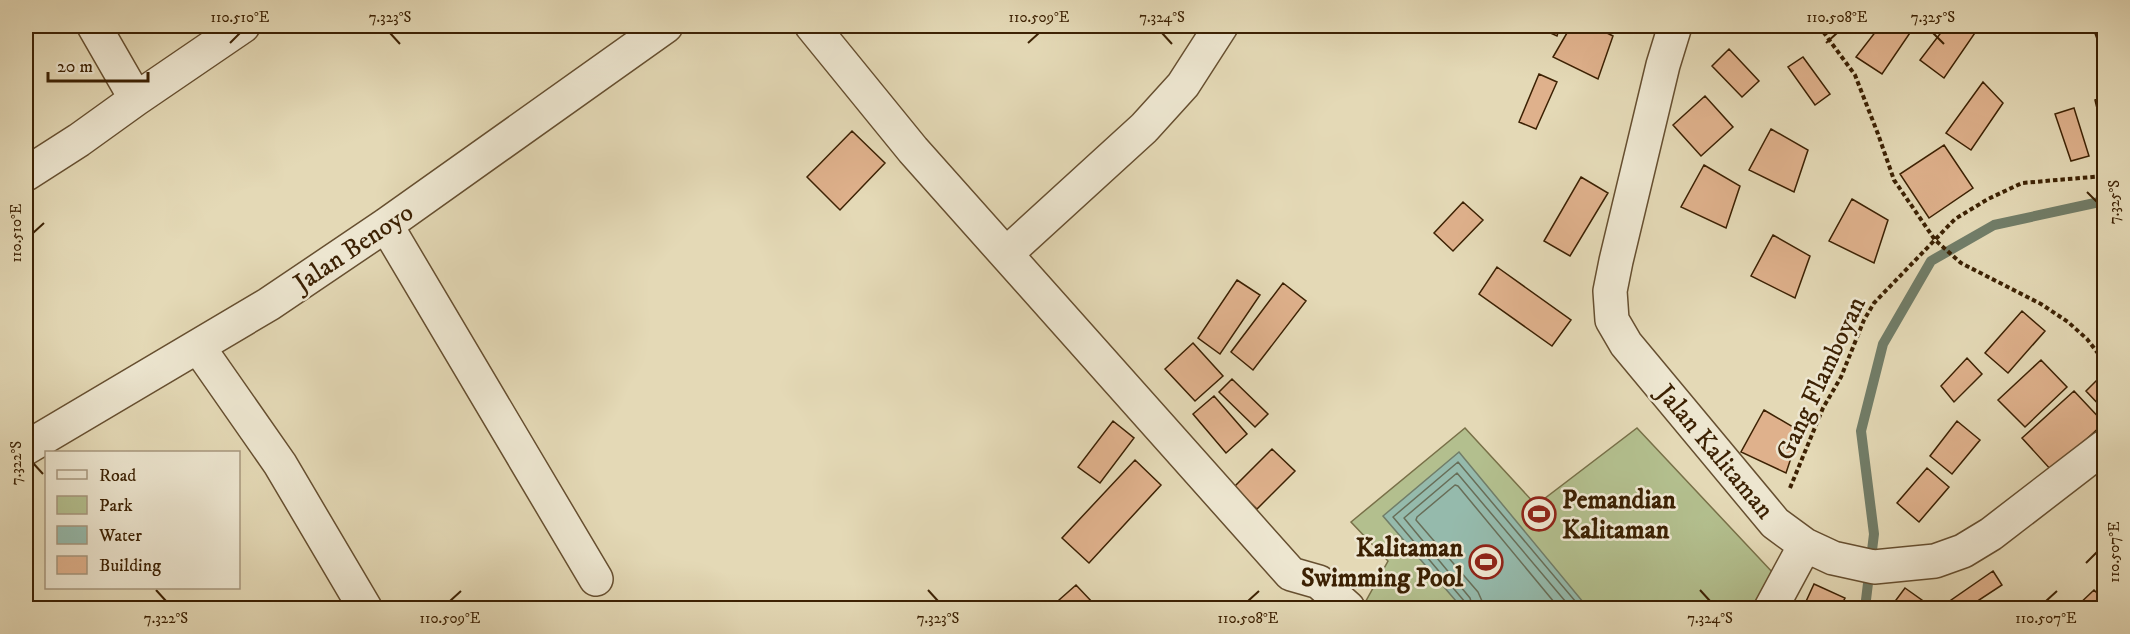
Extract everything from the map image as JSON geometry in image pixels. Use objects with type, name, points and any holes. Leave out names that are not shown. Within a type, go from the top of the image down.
[{"type":"street","points":[[94,26],[136,99]]},
{"type":"street","points":[[26,174],[243,26]]},
{"type":"street","name":"Jalan Benoyo","points":[[26,448],[199,348],[269,304],[386,225],[666,26]]},
{"type":"street","points":[[812,26],[913,150],[1006,254],[1305,578],[1348,609]]},
{"type":"street","points":[[1006,254],[1144,128],[1183,85],[1221,26]]},
{"type":"street","name":"Jalan Kalitaman","points":[[1675,26],[1663,65],[1616,261],[1610,291],[1612,320],[1626,344],[1775,523],[1819,552],[1874,567],[1935,561],[1964,551],[1991,534],[2104,447]]},
{"type":"street","points":[[386,225],[596,579]]},
{"type":"street","points":[[199,348],[280,464],[365,609]]},
{"type":"street","points":[[1771,609],[1819,552]]},
{"type":"path","points":[[1819,26],[1855,75],[1894,180],[1936,241],[1961,263],[2041,304],[2068,322],[2087,339],[2104,361]]},
{"type":"path","name":"Gang Flamboyan","points":[[1775,523],[1823,408],[1841,377],[1864,320],[1874,303],[1955,219],[1988,198],[2022,183],[2104,176]]},
{"type":"green space","name":"Pemandian Kalitaman","points":[[1465,428],[1536,505],[1637,428],[1775,575],[1752,608],[1362,608],[1388,561],[1351,522]]},
{"type":"water","name":"Kalitaman Swimming Pool","points":[[1459,452],[1588,608],[1462,608],[1383,516]]},
{"type":"building","points":[[1535,26],[1560,26],[1557,36]]},
{"type":"building","points":[[1571,26],[1593,26],[1613,36],[1598,79],[1553,57]]},
{"type":"building","points":[[1880,26],[1914,27],[1882,74],[1856,57]]},
{"type":"building","points":[[1946,26],[1972,26],[1977,30],[1944,78],[1920,60]]},
{"type":"building","points":[[2104,26],[2104,58],[2093,28]]},
{"type":"building","points":[[1729,49],[1759,81],[1742,97],[1712,66]]},
{"type":"building","points":[[1803,57],[1830,94],[1815,105],[1788,67]]},
{"type":"building","points":[[1539,74],[1557,82],[1536,129],[1519,122]]},
{"type":"building","points":[[1983,82],[2003,103],[1971,150],[1946,133]]},
{"type":"building","points":[[1705,96],[1733,127],[1701,156],[1673,125]]},
{"type":"building","points":[[2104,97],[2104,138],[2095,100]]},
{"type":"building","points":[[2074,108],[2089,156],[2071,161],[2055,114]]},
{"type":"building","points":[[1771,129],[1808,150],[1794,192],[1749,170]]},
{"type":"building","points":[[852,131],[885,163],[840,210],[807,177]]},
{"type":"building","points":[[1944,145],[1973,188],[1929,218],[1900,174]]},
{"type":"building","points":[[1704,165],[1740,186],[1726,228],[1681,207]]},
{"type":"building","points":[[1581,177],[1608,193],[1570,256],[1544,241]]},
{"type":"building","points":[[1852,199],[1888,220],[1874,263],[1829,241]]},
{"type":"building","points":[[1463,202],[1483,220],[1453,251],[1434,233]]},
{"type":"building","points":[[1773,235],[1810,256],[1795,298],[1751,276]]},
{"type":"building","points":[[1497,267],[1571,320],[1552,346],[1479,294]]},
{"type":"building","points":[[1237,280],[1260,295],[1220,354],[1198,338]]},
{"type":"building","points":[[1283,283],[1306,301],[1253,370],[1231,352]]},
{"type":"building","points":[[2022,311],[2045,331],[2008,373],[1985,353]]},
{"type":"building","points":[[1193,343],[1223,376],[1195,401],[1165,369]]},
{"type":"building","points":[[1967,358],[1982,374],[1954,402],[1941,386]]},
{"type":"building","points":[[2041,360],[2067,387],[2025,427],[1998,400]]},
{"type":"building","points":[[2104,373],[2104,410],[2086,391]]},
{"type":"building","points":[[1232,379],[1268,414],[1255,427],[1219,392]]},
{"type":"building","points":[[2074,391],[2104,423],[2052,471],[2022,438]]},
{"type":"building","points":[[1214,396],[1247,434],[1226,453],[1193,414]]},
{"type":"building","points":[[1764,410],[1800,431],[1786,473],[1741,452]]},
{"type":"building","points":[[1113,421],[1134,438],[1100,483],[1078,467]]},
{"type":"building","points":[[1957,421],[1980,440],[1952,474],[1930,456]]},
{"type":"building","points":[[1272,449],[1295,471],[1257,509],[1234,487]]},
{"type":"building","points":[[1135,460],[1161,485],[1089,563],[1062,538]]},
{"type":"building","points":[[1927,468],[1949,487],[1919,522],[1897,503]]},
{"type":"building","points":[[1993,571],[2002,585],[1967,608],[1946,608],[1944,605]]},
{"type":"building","points":[[1814,584],[1845,598],[1840,608],[1803,608]]},
{"type":"building","points":[[1076,585],[1093,603],[1088,608],[1050,608]]},
{"type":"building","points":[[1905,588],[1926,603],[1922,608],[1890,608]]},
{"type":"building","points":[[2094,590],[2104,600],[2104,608],[2075,608]]},
{"type":"waterway","points":[[1865,608],[1874,534],[1861,431],[1883,344],[1931,261],[1994,225],[2104,201]]},
{"type":"place","name":"Pemandian Kalitaman","points":[[1539,514]]},
{"type":"place","name":"Kalitaman Swimming Pool","points":[[1486,562]]}]
